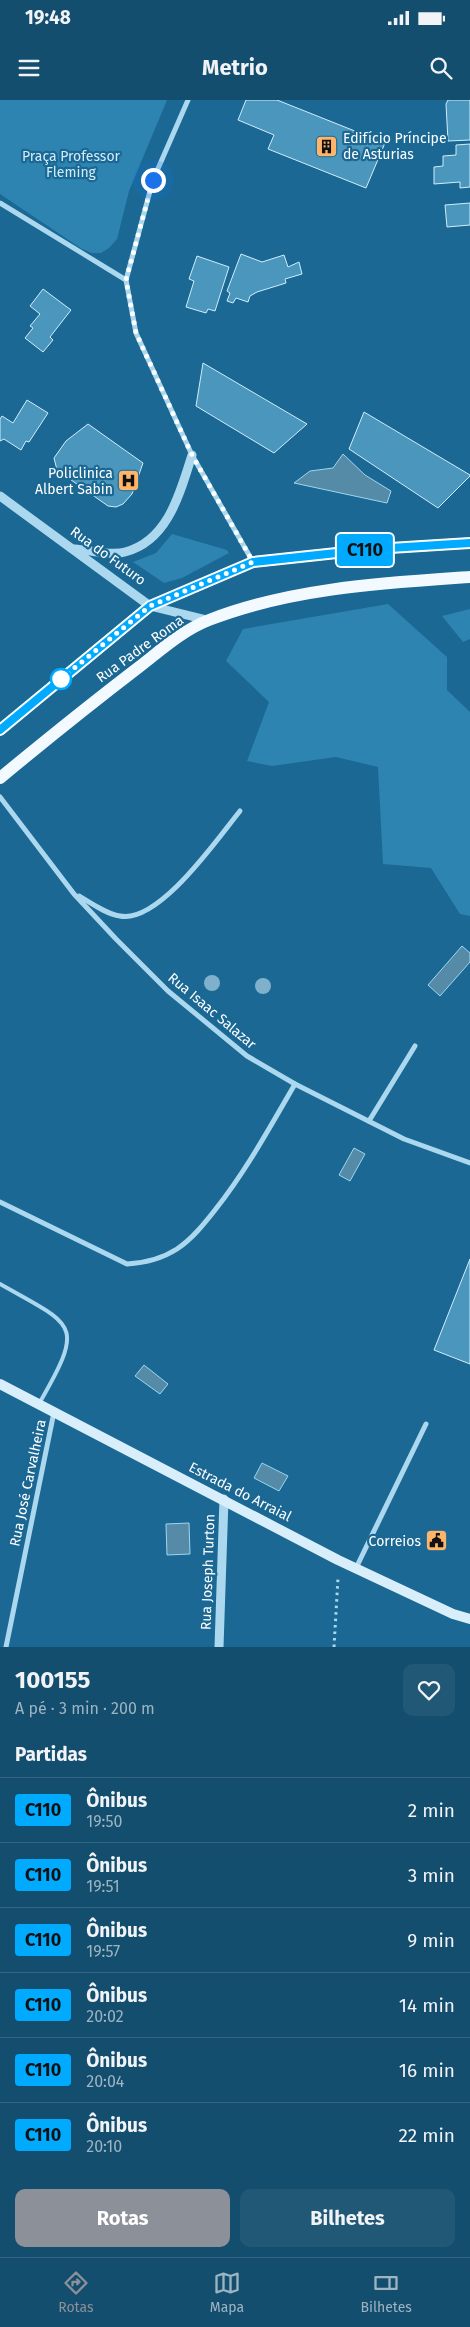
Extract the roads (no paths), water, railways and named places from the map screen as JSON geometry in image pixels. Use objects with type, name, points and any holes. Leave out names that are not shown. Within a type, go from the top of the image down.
[{"type":"main road","name":"Rua Padre Roma","points":[[0,730],[150,606],[253,562],[374,549],[470,543]]},
{"type":"main road","name":"Rua Padre Roma","points":[[0,778],[91,703],[187,632],[208,620],[259,603],[346,588],[392,582],[470,577]]},
{"type":"main road","name":"Estrada do Arraial","points":[[0,1384],[356,1568],[453,1614],[470,1619]]},
{"type":"street","points":[[188,100],[153,180],[126,280],[136,333],[192,455],[253,562]]},
{"type":"street","points":[[0,203],[126,280]]},
{"type":"street","points":[[74,549],[123,553],[146,544],[162,528],[183,484],[192,455]]},
{"type":"street","name":"Rua do Futuro","points":[[0,496],[150,606],[208,620]]},
{"type":"street","name":"Rua Isaac Salazar","points":[[0,797],[74,894],[168,991],[247,1056],[295,1084],[404,1140],[470,1163]]},
{"type":"street","points":[[74,894],[121,917],[144,912],[179,885],[240,811]]},
{"type":"street","points":[[369,1121],[415,1046]]},
{"type":"street","points":[[0,1202],[127,1264],[145,1263],[177,1249],[194,1235],[211,1215],[237,1182],[295,1084]]},
{"type":"street","name":"Rua José Carvalheira","points":[[6,1647],[54,1412]]},
{"type":"street","points":[[356,1568],[426,1424]]},
{"type":"street","name":"Rua Joseph Turton","points":[[219,1647],[224,1499]]},
{"type":"lane","points":[[0,1284],[55,1315],[65,1325],[68,1333],[68,1346],[62,1365],[39,1404]]},
{"type":"place","name":"Edifício Príncipe de Asturias","points":[[327,146]]},
{"type":"place","name":"Policlinica Albert Sabin","points":[[129,481]]},
{"type":"place","name":"Correios","points":[[437,1541]]},
{"type":"park label","name":"Praça Professor Fleming","points":[[71,164]]}]
